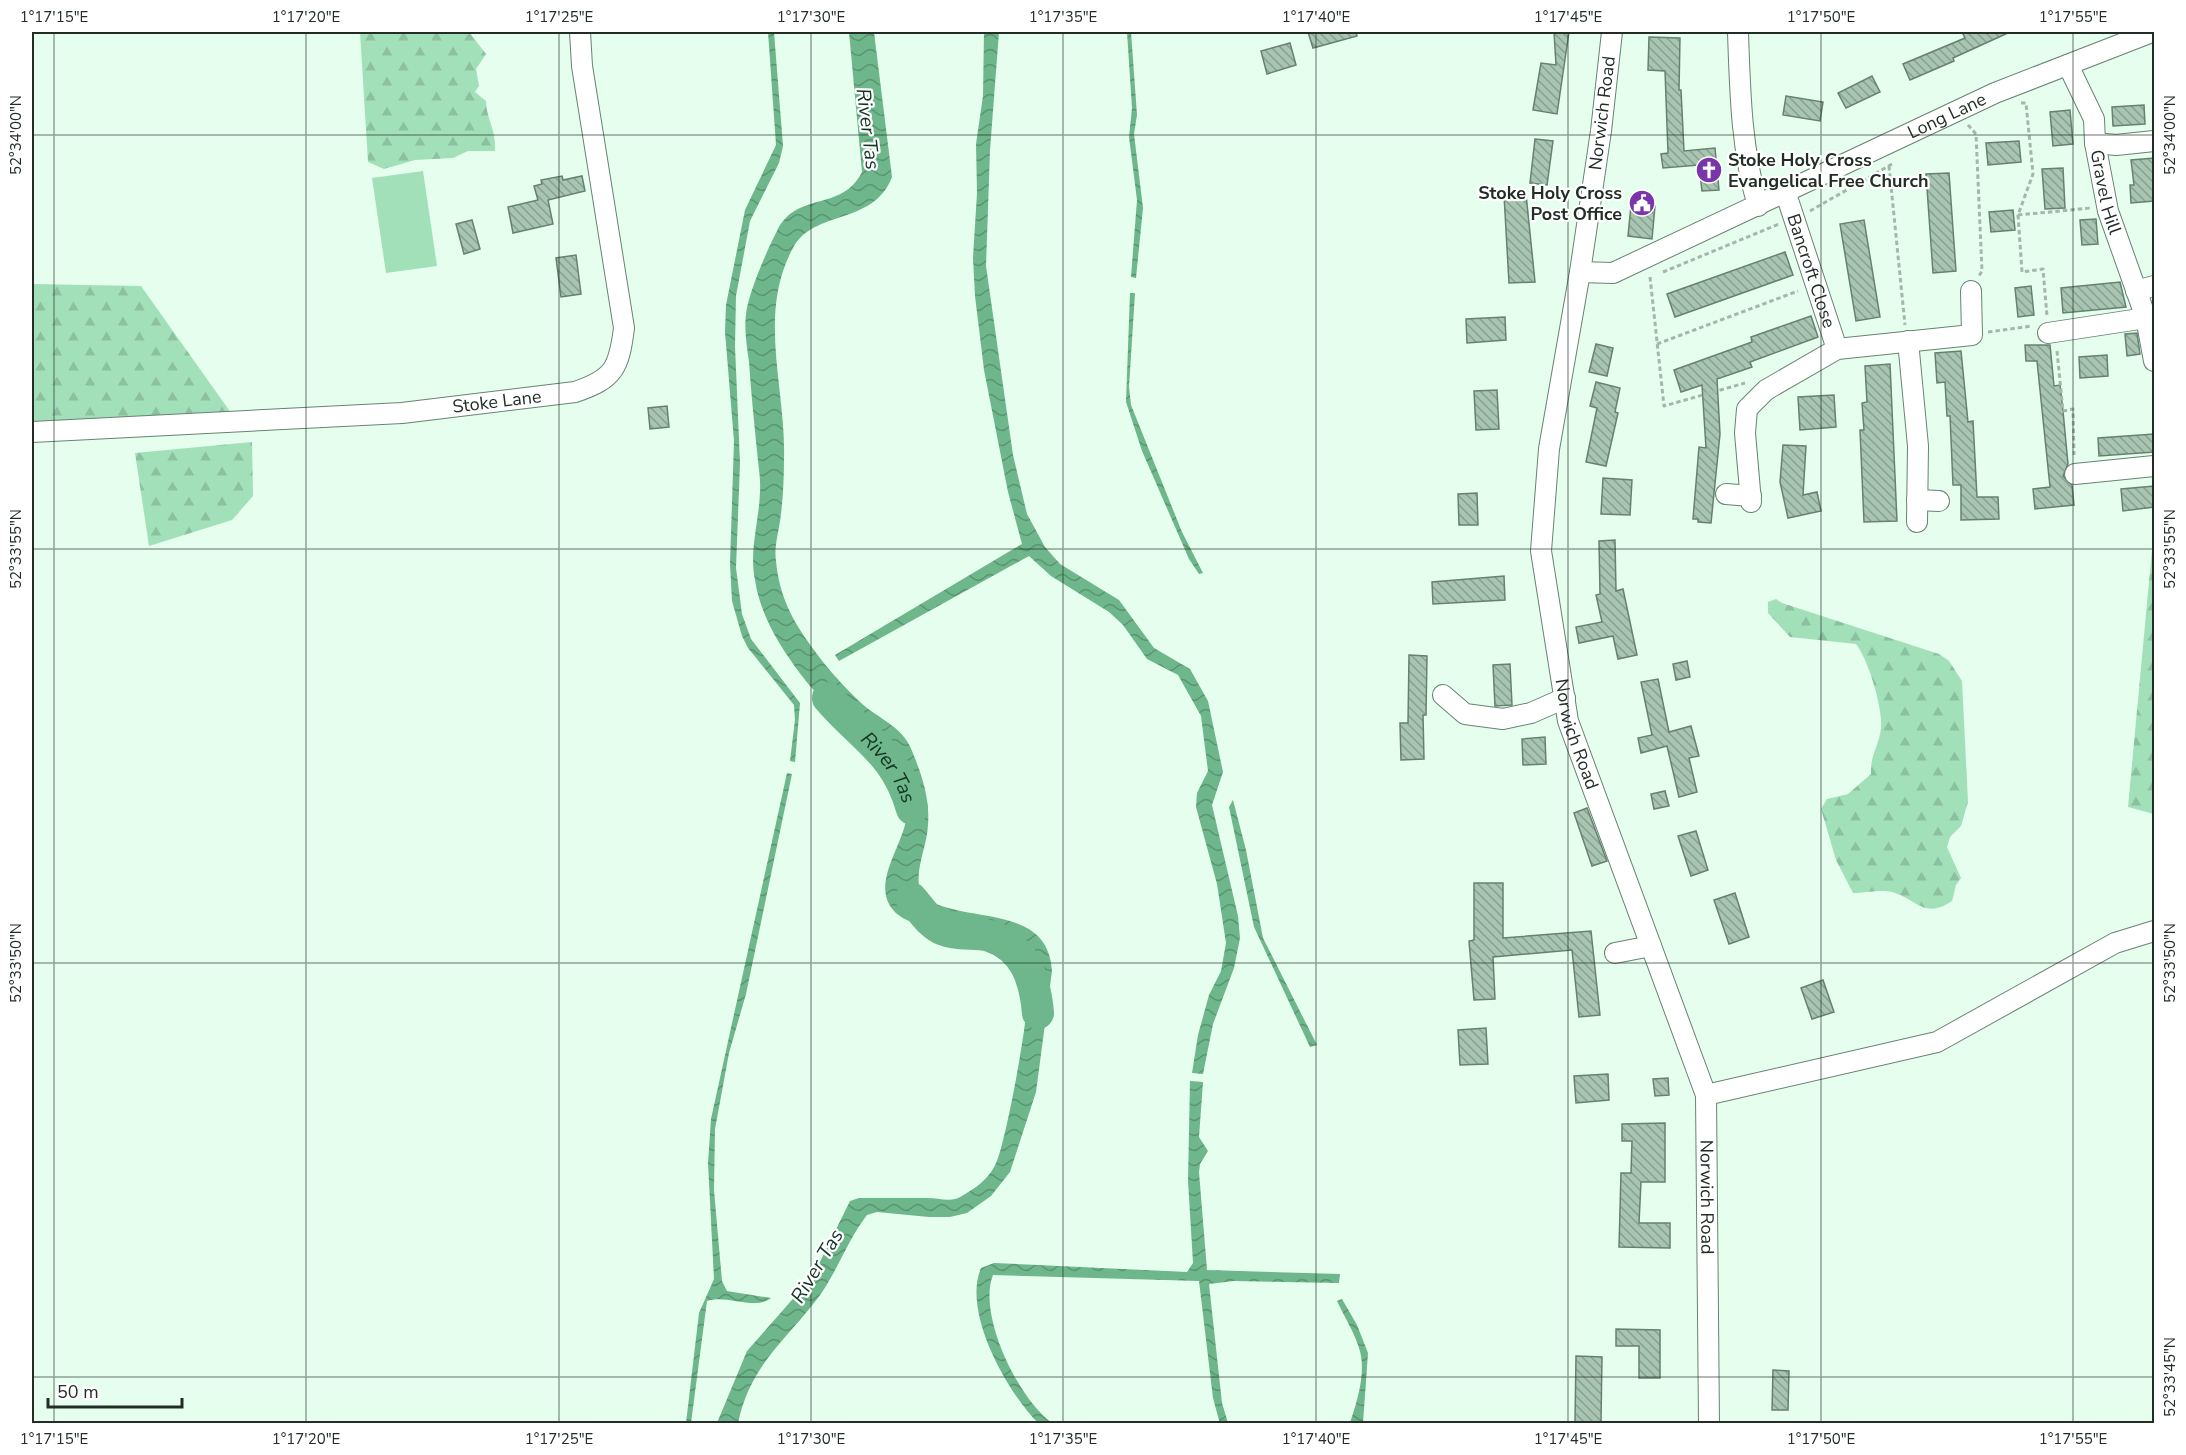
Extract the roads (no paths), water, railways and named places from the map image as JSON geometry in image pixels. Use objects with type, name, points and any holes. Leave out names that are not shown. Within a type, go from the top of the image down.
[{"type":"street","name":"Stoke Lane","points":[[32,432],[402,413],[575,392],[595,385],[610,376],[620,358],[624,328],[582,66],[580,32]]},
{"type":"street","name":"Norwich Road","points":[[1612,32],[1601,131],[1580,272],[1549,449],[1541,551],[1568,721],[1706,1095],[1709,1424]]},
{"type":"street","points":[[1738,32],[1741,115],[1751,183],[1758,206]]},
{"type":"street","name":"Long Lane","points":[[1580,272],[1613,273],[1995,93],[2152,32]]},
{"type":"street","name":"Gravel Hill","points":[[2068,65],[2094,119],[2095,144],[2107,207],[2145,289],[2146,318],[2154,361]]},
{"type":"street","points":[[2095,144],[2116,145],[2154,141]]},
{"type":"street","name":"Bancroft Close","points":[[1785,191],[1837,349]]},
{"type":"street","name":"Bancroft Close","points":[[1726,494],[1751,499],[1745,433],[1747,410],[1766,390],[1837,349],[1972,335],[1971,291]]},
{"type":"street","points":[[2050,329],[2146,318]]},
{"type":"street","points":[[1908,342],[1918,446],[1917,522]]},
{"type":"street","points":[[2075,474],[2154,466]]},
{"type":"street","points":[[1917,500],[1939,501]]},
{"type":"street","points":[[1443,695],[1465,714],[1503,719],[1531,713],[1565,698]]},
{"type":"street","points":[[1706,1095],[1937,1042],[2115,944],[2154,931]]},
{"type":"street","points":[[1615,953],[1651,946]]},
{"type":"water","points":[[768,32],[774,32],[783,146],[779,163],[750,221],[736,296],[735,346],[740,463],[736,568],[742,614],[751,639],[800,703],[795,762],[790,761],[795,720],[794,705],[748,648],[742,636],[732,601],[730,564],[734,441],[725,332],[726,305],[745,210],[776,145]]},
{"type":"water","points":[[849,32],[874,32],[892,177],[883,193],[871,203],[858,211],[815,227],[803,236],[793,248],[782,273],[775,325],[784,458],[782,506],[776,551],[778,578],[793,617],[818,656],[860,702],[896,729],[908,742],[922,778],[928,806],[927,834],[919,870],[919,887],[922,896],[939,905],[959,911],[1020,924],[1036,934],[1047,949],[1052,971],[1036,1092],[1010,1172],[991,1196],[967,1213],[950,1217],[877,1212],[867,1215],[822,1293],[759,1371],[743,1403],[738,1423],[717,1423],[747,1351],[813,1276],[850,1201],[859,1198],[955,1199],[985,1180],[991,1172],[1003,1142],[1029,992],[1027,956],[1018,947],[1003,941],[923,925],[906,920],[894,911],[887,900],[885,889],[890,864],[905,826],[907,814],[905,793],[899,773],[888,754],[838,715],[800,673],[771,629],[755,580],[753,558],[760,482],[745,326],[746,314],[750,295],[763,260],[786,218],[807,205],[843,193],[853,185],[862,172]]},
{"type":"water","points":[[984,32],[999,32],[990,150],[986,266],[1013,455],[1027,514],[1045,547],[1060,564],[1119,600],[1154,648],[1190,669],[1208,701],[1223,772],[1212,805],[1238,916],[1240,938],[1234,968],[1213,1024],[1203,1074],[1192,1073],[1198,1035],[1209,995],[1221,971],[1226,943],[1217,884],[1196,807],[1197,793],[1208,771],[1201,716],[1178,675],[1147,659],[1123,625],[1109,612],[1051,576],[1029,556],[839,661],[835,655],[1022,544],[1008,492],[984,370],[975,296],[973,258],[977,193],[976,144],[983,96]]},
{"type":"water","points":[[1127,32],[1131,32],[1137,115],[1134,134],[1143,208],[1136,278],[1131,277],[1137,200],[1129,137],[1132,108]]},
{"type":"water","points":[[1130,293],[1135,293],[1129,387],[1131,405],[1182,532],[1203,573],[1199,574],[1189,559],[1142,451],[1126,402]]},
{"type":"water","points":[[787,773],[792,774],[746,994],[729,1053],[715,1129],[714,1190],[722,1281],[727,1291],[771,1298],[757,1303],[723,1299],[707,1301],[691,1423],[686,1423],[699,1313],[714,1279],[708,1163],[711,1119]]},
{"type":"water","points":[[1233,800],[1246,850],[1263,938],[1317,1045],[1310,1047],[1254,927],[1229,807]]},
{"type":"water","points":[[1190,1081],[1203,1082],[1199,1137],[1208,1151],[1200,1164],[1199,1172],[1207,1270],[1340,1274],[1339,1283],[1234,1281],[1209,1284],[1222,1403],[1228,1423],[1220,1424],[1213,1398],[1199,1281],[993,1275],[990,1292],[991,1312],[996,1333],[1015,1377],[1039,1412],[1052,1423],[1038,1423],[1013,1392],[991,1350],[978,1306],[977,1286],[981,1268],[994,1263],[1187,1272],[1193,1263],[1188,1181]]},
{"type":"water","points":[[1342,1299],[1357,1325],[1368,1353],[1363,1423],[1350,1423],[1360,1386],[1362,1366],[1357,1342],[1337,1301]]},
{"type":"waterway","name":"River Tas","points":[[828,698],[888,760],[905,790],[912,809]]},
{"type":"waterway","name":"River Tas","points":[[911,898],[930,921],[939,928],[955,933],[990,936],[1012,948],[1031,977],[1038,1013]]},
{"type":"place","name":"Stoke Holy Cross Evangelical Free Church","points":[[1709,170]]},
{"type":"place","name":"Stoke Holy Cross Post Office","points":[[1642,203]]}]
